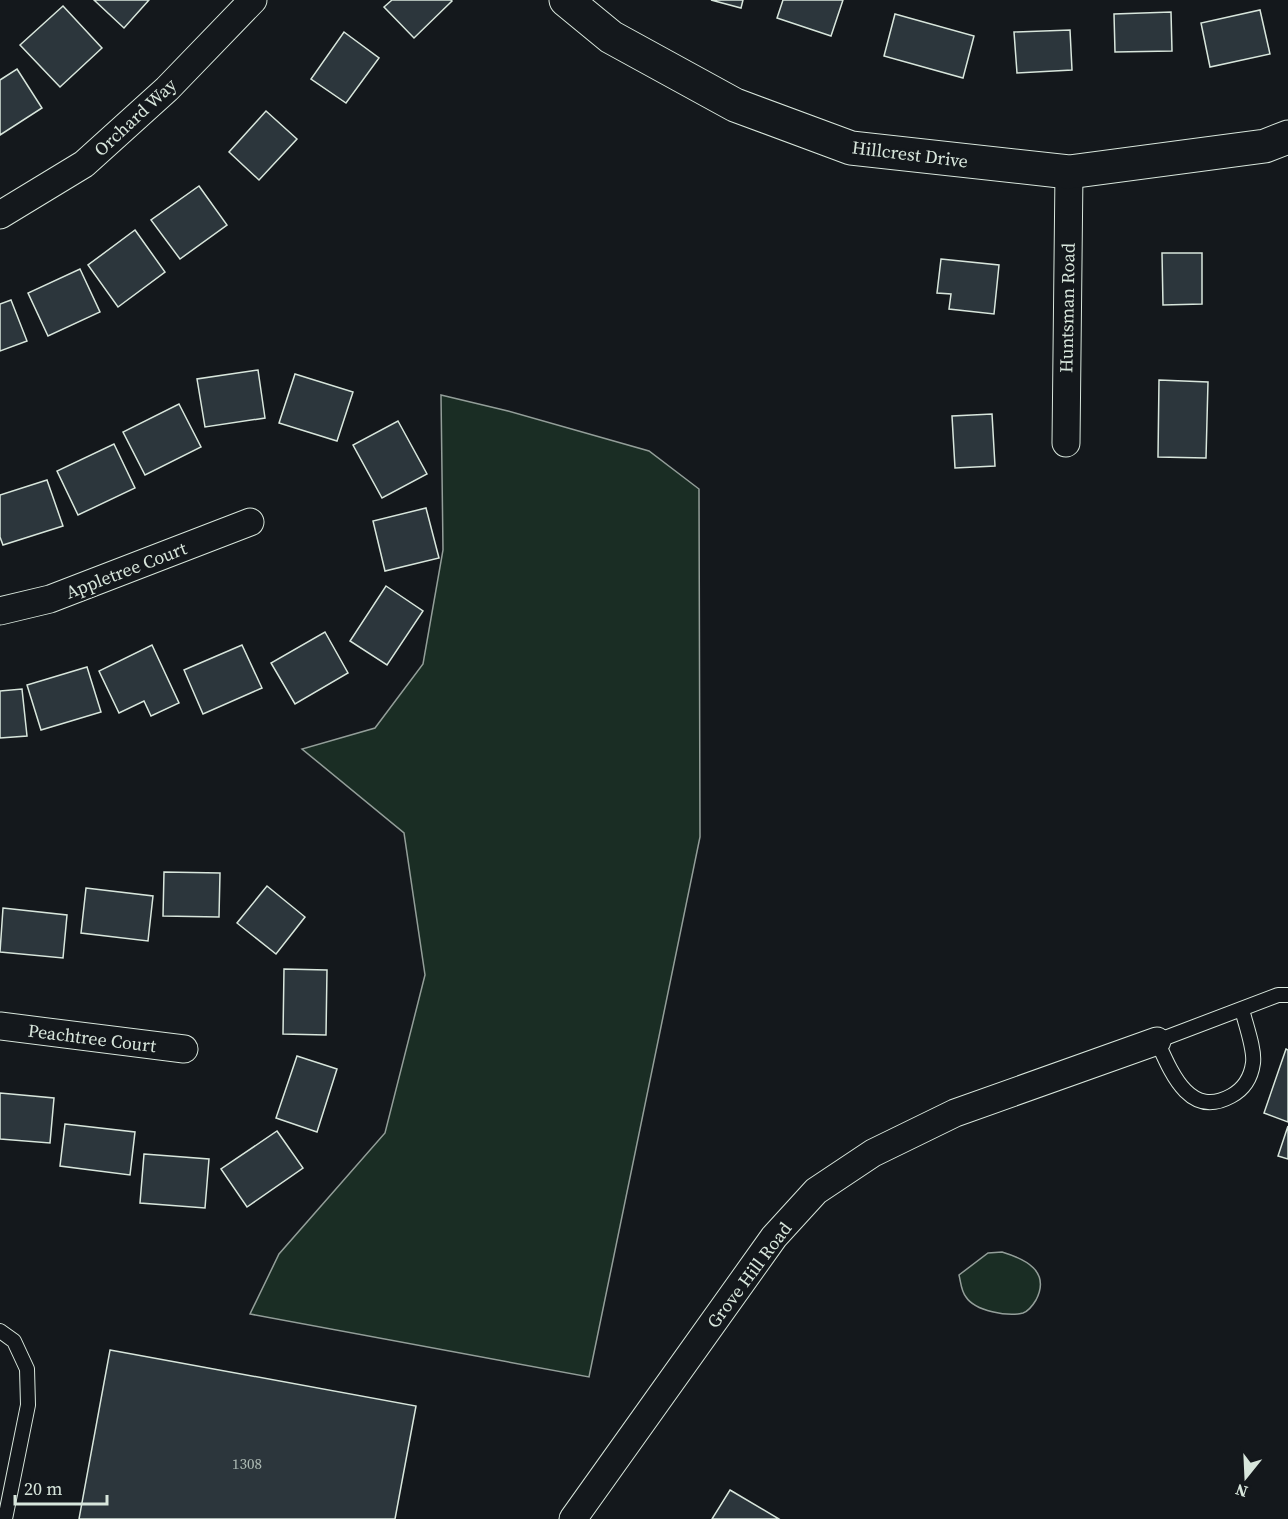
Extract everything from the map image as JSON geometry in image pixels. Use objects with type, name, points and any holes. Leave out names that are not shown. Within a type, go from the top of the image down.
[{"type":"street","name":"Orchard Way","points":[[0,215],[84,164],[167,89],[253,0]]},
{"type":"street","name":"Hillcrest Drive","points":[[566,0],[611,37],[735,105],[851,148],[1069,172],[1265,146],[1288,137]]},
{"type":"street","name":"Huntsman Road","points":[[1066,443],[1069,172]]},
{"type":"street","name":"Appletree Court","points":[[0,611],[50,598],[250,522]]},
{"type":"street","name":"Peachtree Court","points":[[0,1026],[184,1049]]},
{"type":"street","name":"Grove Hill Road","points":[[573,1519],[774,1237],[816,1191],[873,1153],[955,1113],[1157,1041]]},
{"type":"lane","points":[[1242,1009],[1254,1060],[1251,1077],[1241,1089],[1213,1103],[1196,1100],[1181,1087],[1171,1072],[1157,1041],[1278,995],[1288,995]]},
{"type":"lane","points":[[0,1331],[14,1341],[27,1369],[28,1405],[5,1519]]},
{"type":"green space","points":[[441,395],[508,411],[649,451],[699,489],[700,837],[589,1377],[250,1314],[279,1254],[385,1133],[425,975],[404,833],[302,749],[375,728],[423,664],[443,550]]},
{"type":"green space","points":[[1002,1252],[1019,1258],[1038,1274],[1040,1290],[1036,1300],[1023,1313],[1001,1313],[984,1309],[970,1302],[962,1290],[959,1275],[988,1253]]},
{"type":"building","points":[[94,0],[149,0],[124,28]]},
{"type":"building","points":[[392,0],[452,1],[414,38],[384,7]]},
{"type":"building","points":[[711,0],[743,0],[741,8]]},
{"type":"building","points":[[783,0],[843,0],[831,36],[777,18]]},
{"type":"building","points":[[63,6],[102,48],[60,87],[20,45]]},
{"type":"building","points":[[1260,10],[1270,54],[1210,67],[1201,23]]},
{"type":"building","points":[[1171,12],[1172,51],[1115,52],[1114,14]]},
{"type":"building","points":[[895,14],[974,36],[963,78],[884,56]]},
{"type":"building","points":[[1070,30],[1072,70],[1017,73],[1014,32]]},
{"type":"building","points":[[344,32],[379,58],[346,103],[311,79]]},
{"type":"building","points":[[17,69],[42,108],[0,135],[0,80]]},
{"type":"building","points":[[266,111],[297,139],[259,180],[229,152]]},
{"type":"building","points":[[199,186],[227,225],[180,259],[151,220]]},
{"type":"building","points":[[135,230],[165,272],[118,307],[88,265]]},
{"type":"building","points":[[1162,253],[1202,253],[1202,304],[1163,305]]},
{"type":"building","points":[[941,259],[999,265],[994,314],[949,309],[951,294],[937,293]]},
{"type":"building","points":[[80,269],[100,312],[48,336],[28,293]]},
{"type":"building","points":[[11,300],[27,341],[0,351],[0,304]]},
{"type":"building","points":[[258,370],[265,418],[205,427],[197,379]]},
{"type":"building","points":[[295,374],[353,392],[337,441],[279,423]]},
{"type":"building","points":[[1159,380],[1208,382],[1206,458],[1158,457]]},
{"type":"building","points":[[179,404],[201,447],[145,475],[123,432]]},
{"type":"building","points":[[992,414],[995,466],[955,468],[952,416]]},
{"type":"building","points":[[398,421],[427,474],[382,498],[353,445]]},
{"type":"building","points":[[114,444],[135,488],[78,515],[57,471]]},
{"type":"building","points":[[47,480],[63,526],[3,545],[0,537],[0,495]]},
{"type":"building","points":[[426,508],[439,558],[385,571],[373,521]]},
{"type":"building","points":[[386,586],[423,611],[387,665],[350,641]]},
{"type":"building","points":[[325,632],[348,673],[295,704],[271,663]]},
{"type":"building","points":[[152,645],[179,703],[151,716],[144,701],[119,713],[99,671]]},
{"type":"building","points":[[242,645],[262,688],[203,714],[184,670]]},
{"type":"building","points":[[87,667],[101,712],[41,730],[27,685]]},
{"type":"building","points":[[22,689],[27,736],[0,738],[0,691]]},
{"type":"building","points":[[164,872],[220,873],[219,917],[163,916]]},
{"type":"building","points":[[267,886],[305,917],[276,954],[237,923]]},
{"type":"building","points":[[86,888],[153,896],[148,941],[81,933]]},
{"type":"building","points":[[3,908],[67,915],[63,958],[0,952]]},
{"type":"building","points":[[284,969],[327,970],[326,1035],[283,1034]]},
{"type":"building","points":[[1286,1049],[1288,1050],[1288,1122],[1264,1113]]},
{"type":"building","points":[[297,1056],[337,1069],[317,1132],[276,1118]]},
{"type":"building","points":[[0,1093],[54,1098],[50,1143],[0,1139]]},
{"type":"building","points":[[65,1124],[135,1132],[130,1175],[60,1166]]},
{"type":"building","points":[[1288,1126],[1288,1159],[1278,1156]]},
{"type":"building","points":[[277,1131],[303,1168],[247,1207],[221,1169]]},
{"type":"building","points":[[144,1154],[209,1159],[205,1208],[140,1203]]},
{"type":"building","points":[[110,1350],[416,1406],[395,1519],[79,1519]]},
{"type":"building","points":[[730,1490],[779,1519],[712,1519]]}]
